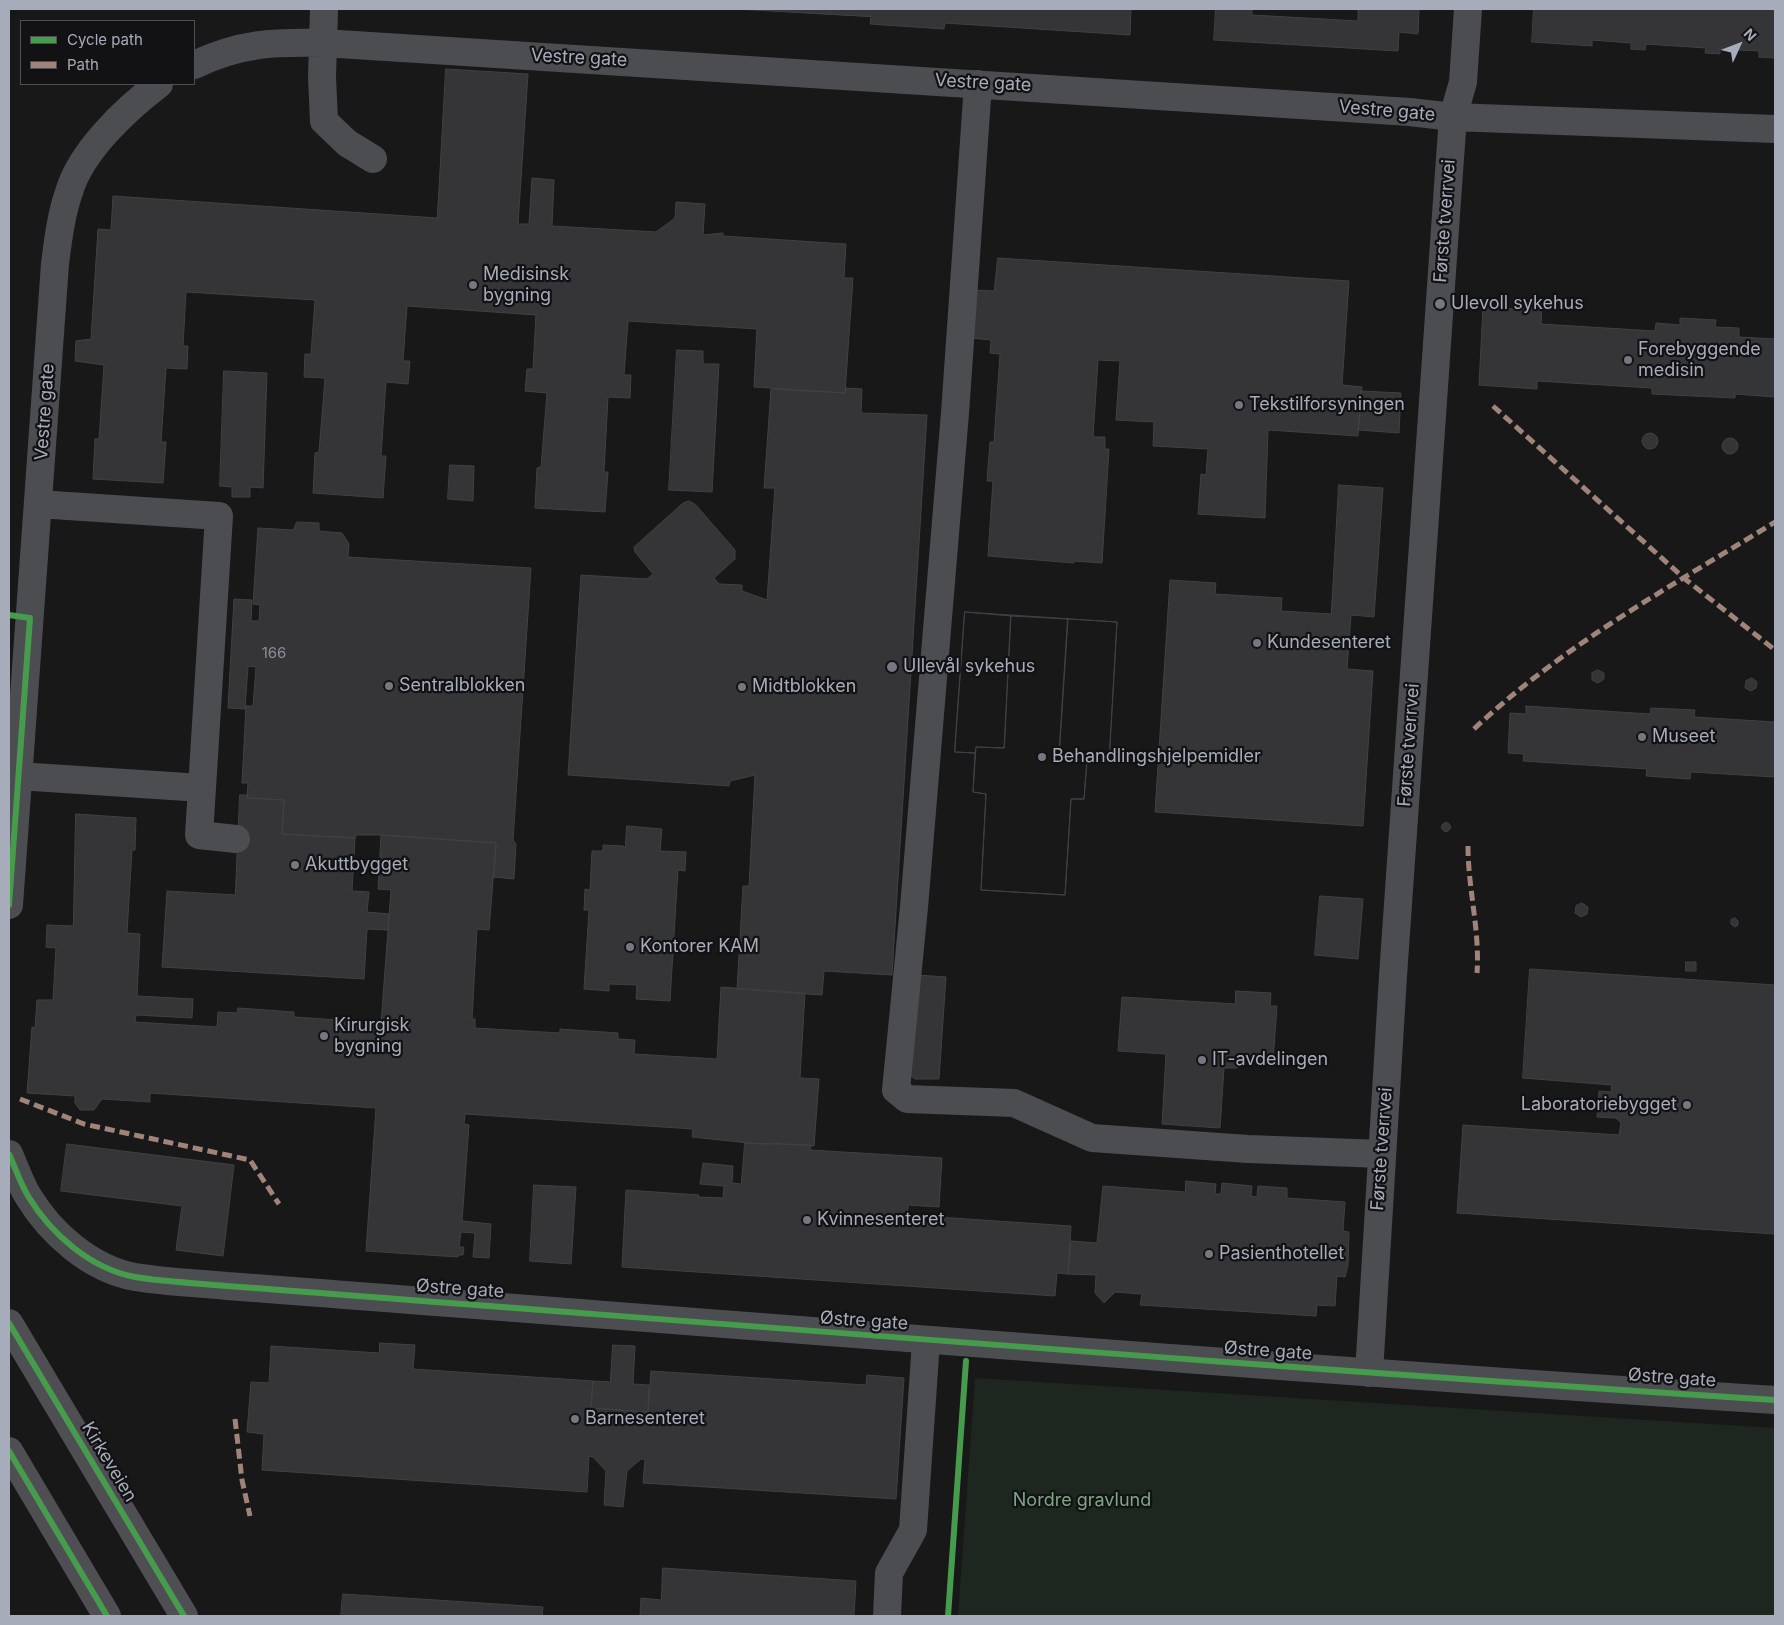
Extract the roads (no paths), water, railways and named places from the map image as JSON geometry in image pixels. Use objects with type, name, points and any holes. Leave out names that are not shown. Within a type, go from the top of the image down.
[{"type":"main road","name":"Kirkeveien","points":[[9,1323],[184,1616]]},
{"type":"main road","points":[[9,1451],[107,1616]]},
{"type":"street","points":[[324,9],[322,77],[324,121],[347,142],[373,159]]},
{"type":"street","name":"Første tverrvei","points":[[1369,1373],[1382,1154],[1453,117],[1464,82],[1468,9]]},
{"type":"street","name":"Vestre gate","points":[[195,65],[236,49],[274,42],[323,43],[1400,111],[1453,117],[1775,129]]},
{"type":"street","points":[[978,84],[954,423],[915,897],[896,1090],[908,1100],[1014,1103],[1092,1138],[1248,1149],[1382,1154]]},
{"type":"street","name":"Vestre gate","points":[[18,776],[19,616],[38,504],[55,264],[61,223],[69,190],[87,158],[113,124],[158,85]]},
{"type":"street","points":[[38,504],[219,516],[199,835],[236,838]]},
{"type":"street","points":[[9,905],[18,776],[202,788]]},
{"type":"street","name":"Østre gate","points":[[9,1154],[28,1195],[48,1222],[72,1247],[102,1266],[134,1277],[236,1287],[926,1341],[1775,1400]]},
{"type":"street","points":[[887,1616],[889,1573],[913,1530],[926,1341]]},
{"type":"place","name":"Medisinsk bygning","points":[[473,285]]},
{"type":"place","name":"Ulevoll sykehus","points":[[1440,304]]},
{"type":"place","name":"Forebyggende medisin","points":[[1628,360]]},
{"type":"place","name":"Tekstilforsyningen","points":[[1239,405]]},
{"type":"place","name":"Kundesenteret","points":[[1257,643]]},
{"type":"place","name":"Ullevål sykehus","points":[[892,667]]},
{"type":"place","name":"Sentralblokken","points":[[389,686]]},
{"type":"place","name":"Midtblokken","points":[[742,687]]},
{"type":"place","name":"Museet","points":[[1642,737]]},
{"type":"place","name":"Behandlingshjelpemidler","points":[[1042,757]]},
{"type":"place","name":"Akuttbygget","points":[[295,865]]},
{"type":"place","name":"Kontorer KAM","points":[[630,947]]},
{"type":"place","name":"Kirurgisk bygning","points":[[324,1036]]},
{"type":"place","name":"IT-avdelingen","points":[[1202,1060]]},
{"type":"place","name":"Laboratoriebygget","points":[[1687,1105]]},
{"type":"place","name":"Kvinnesenteret","points":[[807,1220]]},
{"type":"place","name":"Pasienthotellet","points":[[1209,1254]]},
{"type":"place","name":"Barnesenteret","points":[[575,1419]]},
{"type":"park label","name":"Nordre gravlund","points":[[1082,1501]]}]
